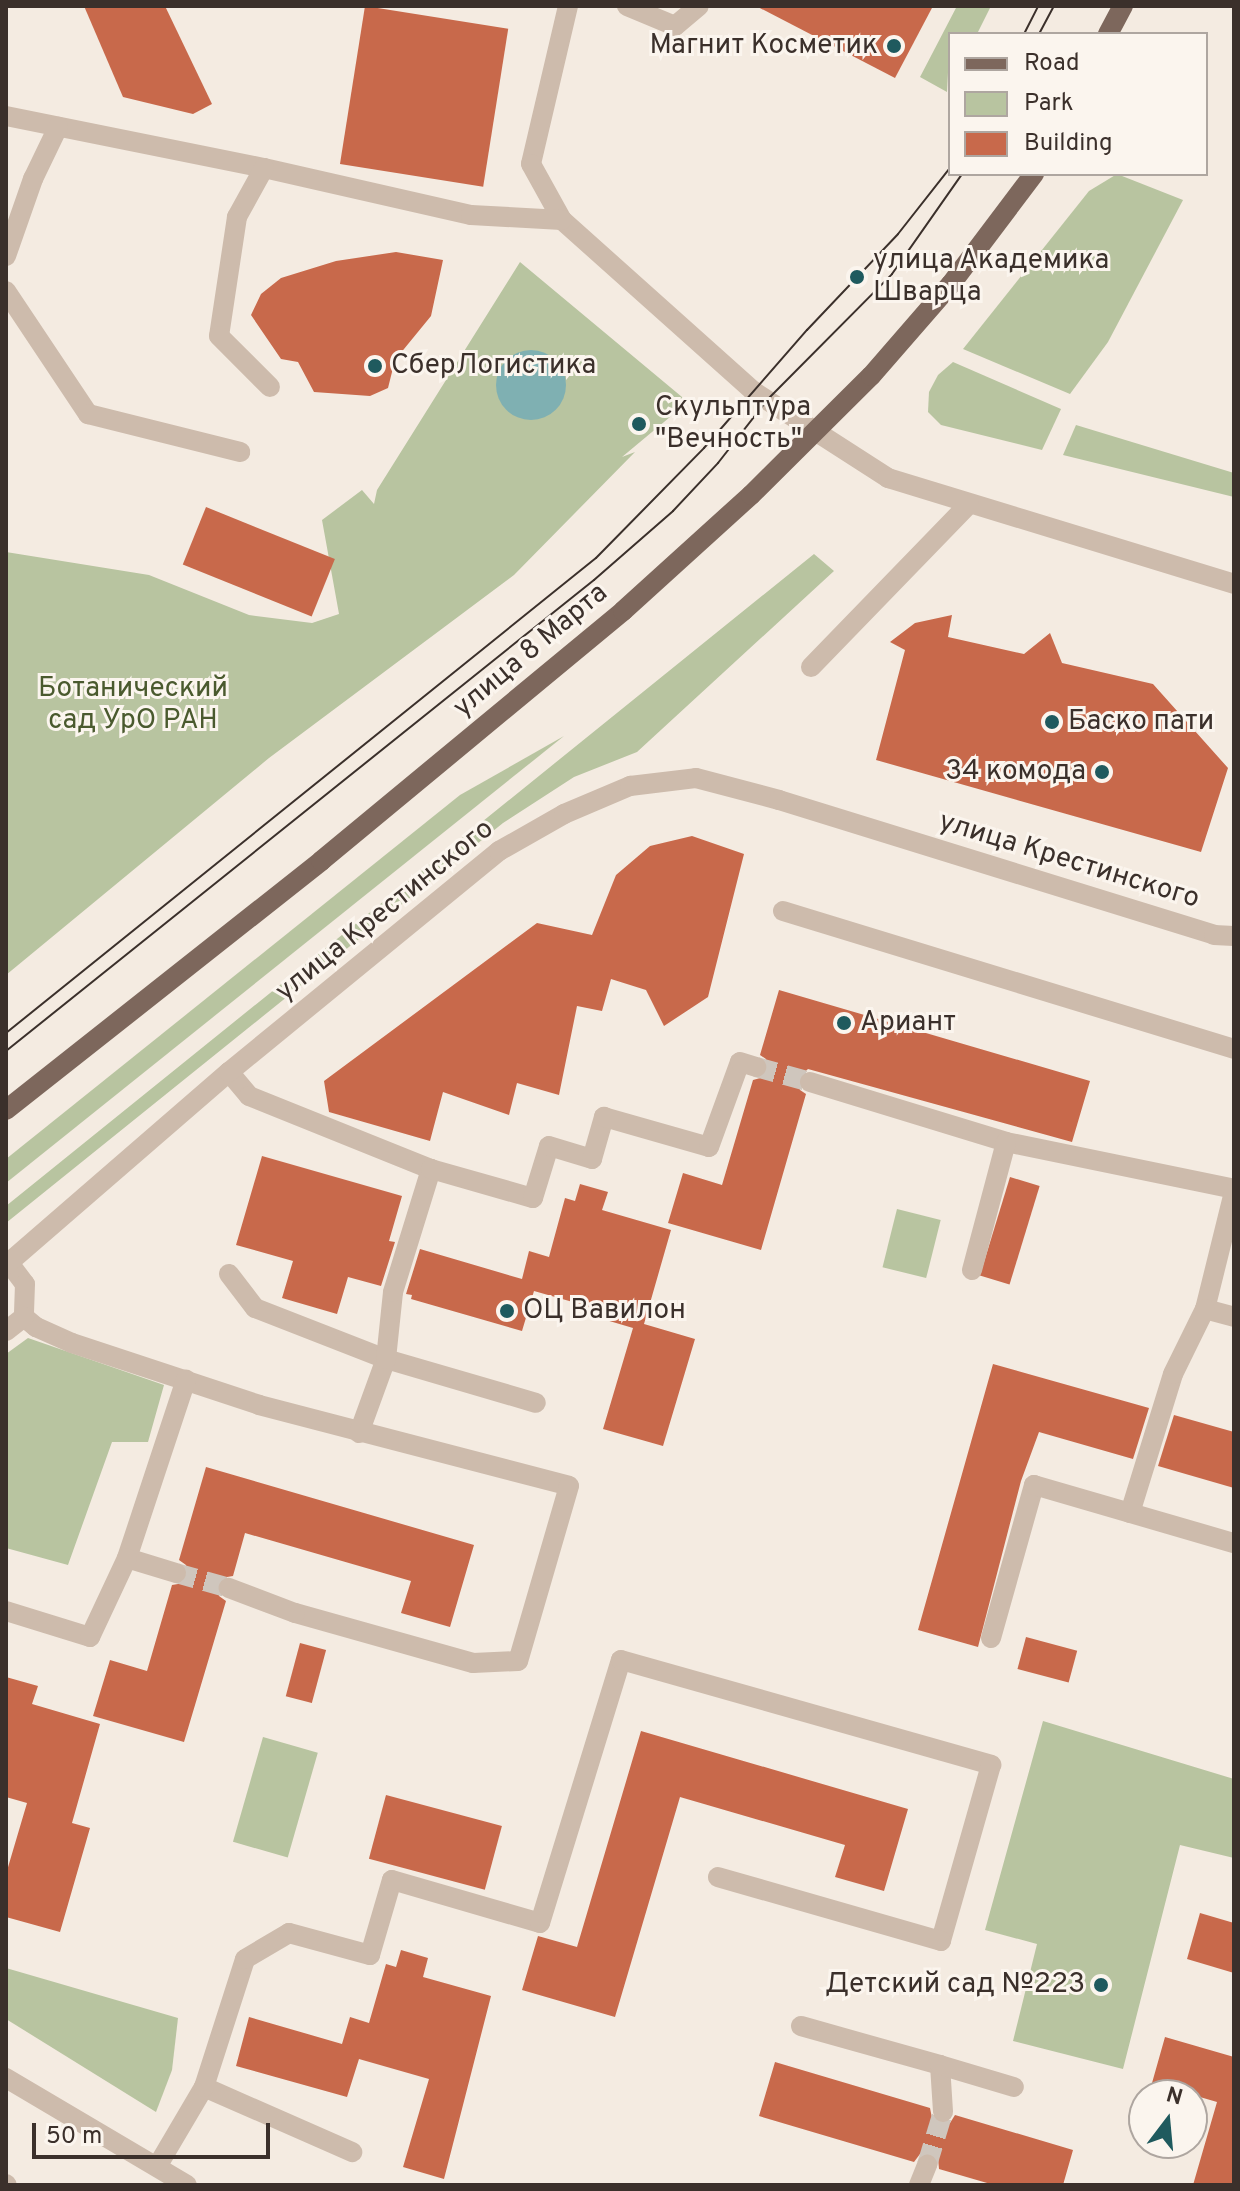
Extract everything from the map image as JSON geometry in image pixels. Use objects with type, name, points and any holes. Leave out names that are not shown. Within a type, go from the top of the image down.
[{"type":"main road","points":[[1109,32],[1123,6]]},
{"type":"main road","name":"улица 8 Марта","points":[[6,1110],[321,861],[623,611],[818,430],[951,284],[1032,176]]},
{"type":"street","points":[[568,6],[531,164],[562,220],[753,391],[818,430],[888,478],[1234,584]]},
{"type":"street","points":[[627,6],[675,26],[699,6]]},
{"type":"street","points":[[6,116],[264,168],[471,215],[562,220]]},
{"type":"street","points":[[6,256],[33,179],[58,127]]},
{"type":"street","points":[[264,168],[237,217],[219,336],[270,387]]},
{"type":"street","points":[[6,291],[88,414],[240,452]]},
{"type":"street","points":[[811,667],[969,504]]},
{"type":"street","name":"улица Крестинского","points":[[7,1264],[229,1072],[499,851],[564,814],[630,786],[696,778],[779,800],[1214,935],[1234,936]]},
{"type":"street","points":[[783,911],[1234,1049]]},
{"type":"street","points":[[229,1072],[249,1096],[431,1169],[533,1198],[549,1146],[592,1159],[604,1117],[709,1147],[740,1062],[756,1067]]},
{"type":"street","points":[[810,1082],[1006,1142],[1234,1191],[1205,1309],[1173,1374],[1130,1513]]},
{"type":"street","points":[[972,1270],[1006,1142]]},
{"type":"street","points":[[359,1433],[386,1359],[393,1292],[431,1169]]},
{"type":"street","points":[[7,1264],[25,1284],[24,1317]]},
{"type":"street","points":[[229,1274],[255,1308],[386,1359],[536,1403]]},
{"type":"street","points":[[1205,1309],[1234,1317]]},
{"type":"street","points":[[6,1331],[24,1317]]},
{"type":"street","points":[[24,1317],[72,1343],[186,1380],[359,1433],[569,1486],[518,1661],[473,1663],[295,1613],[229,1588]]},
{"type":"street","points":[[6,1611],[90,1637],[127,1558],[186,1380]]},
{"type":"street","points":[[991,1638],[1034,1485],[1234,1543]]},
{"type":"street","points":[[127,1558],[176,1573]]},
{"type":"street","points":[[158,2165],[204,2087],[245,1959],[289,1933],[370,1955],[392,1880],[540,1923],[621,1660],[991,1765],[941,1941],[718,1877]]},
{"type":"street","points":[[801,2026],[1014,2087]]},
{"type":"street","points":[[940,2065],[943,2112]]},
{"type":"street","points":[[6,2078],[158,2165],[187,2185]]},
{"type":"street","points":[[204,2087],[352,2152]]},
{"type":"street","points":[[919,2185],[927,2165]]},
{"type":"green space","points":[[957,6],[991,6],[978,32],[948,32],[947,92],[920,77]]},
{"type":"green space","points":[[1114,176],[1122,176],[1183,200],[1108,342],[1070,394],[963,349],[1089,191]]},
{"type":"green space","name":"Ботанический сад УрО РАН","points":[[520,262],[688,402],[622,457],[635,452],[514,575],[269,758],[6,975],[6,552],[149,575],[249,615],[312,623],[339,614],[322,520],[362,490],[374,504],[377,490]]},
{"type":"green space","points":[[953,362],[1061,409],[1042,450],[941,425],[928,412],[929,392],[938,375]]},
{"type":"green space","points":[[1076,425],[1234,473],[1234,497],[1063,455]]},
{"type":"green space","points":[[814,554],[834,571],[637,752],[574,777],[503,823],[6,1223],[6,1206]]},
{"type":"green space","points":[[564,736],[6,1183],[6,1159],[460,795]]},
{"type":"green space","points":[[897,1209],[941,1220],[926,1278],[882,1267]]},
{"type":"green space","points":[[28,1338],[164,1385],[148,1442],[112,1442],[68,1565],[6,1548],[6,1354]]},
{"type":"green space","points":[[1043,1721],[1234,1779],[1234,1858],[1180,1845],[1123,2069],[1013,2041],[1037,1944],[985,1930]]},
{"type":"green space","points":[[263,1737],[318,1753],[288,1857],[233,1842]]},
{"type":"green space","points":[[6,1968],[178,2018],[172,2070],[156,2112],[6,2019]]},
{"type":"water","points":[[531,350],[556,360],[566,385],[556,410],[531,420],[506,410],[496,385],[506,360]]},
{"type":"building","points":[[84,6],[165,6],[212,104],[193,114],[123,97]]},
{"type":"building","points":[[365,6],[508,29],[483,187],[340,164]]},
{"type":"building","points":[[756,6],[933,6],[895,78]]},
{"type":"building","points":[[396,252],[443,260],[431,316],[395,360],[388,388],[370,396],[314,392],[298,362],[281,359],[251,315],[261,294],[281,278],[336,261]]},
{"type":"building","points":[[206,507],[335,559],[312,617],[183,564]]},
{"type":"building","points":[[952,615],[948,637],[1024,654],[1050,633],[1062,663],[1153,684],[1228,768],[1201,852],[876,760],[905,650],[890,642],[915,623]]},
{"type":"building","points":[[692,836],[744,854],[708,997],[664,1026],[646,990],[611,979],[602,1011],[577,1006],[559,1095],[517,1083],[509,1115],[443,1092],[430,1141],[329,1112],[324,1081],[537,923],[592,935],[616,875],[650,846]]},
{"type":"building","points":[[779,990],[1090,1081],[1072,1142],[808,1069],[797,1079],[800,1090],[806,1094],[761,1250],[668,1223],[683,1173],[722,1185],[753,1080],[764,1077],[769,1070],[766,1059],[760,1055]]},
{"type":"building","points":[[262,1156],[402,1196],[389,1241],[395,1242],[381,1286],[348,1277],[337,1314],[282,1298],[293,1261],[236,1245]]},
{"type":"building","points":[[1010,1177],[1040,1186],[1010,1285],[980,1275]]},
{"type":"building","points":[[580,1184],[608,1192],[602,1210],[671,1230],[644,1324],[695,1339],[663,1446],[603,1429],[633,1328],[606,1320],[608,1312],[534,1291],[522,1331],[411,1299],[412,1295],[406,1294],[420,1249],[522,1279],[529,1251],[549,1257],[565,1198],[575,1201]]},
{"type":"building","points":[[993,1364],[1149,1408],[1133,1459],[1039,1432],[1021,1481],[978,1647],[918,1630]]},
{"type":"building","points":[[1174,1415],[1234,1432],[1234,1488],[1158,1466]]},
{"type":"building","points":[[206,1467],[474,1545],[450,1627],[401,1613],[411,1581],[245,1533],[233,1576],[221,1578],[217,1584],[219,1596],[226,1601],[184,1742],[93,1716],[110,1660],[147,1671],[172,1585],[184,1583],[189,1576],[186,1565],[179,1560]]},
{"type":"building","points":[[1026,1637],[1077,1651],[1069,1683],[1017,1669]]},
{"type":"building","points":[[300,1643],[326,1650],[312,1703],[286,1696]]},
{"type":"building","points":[[6,1677],[38,1686],[32,1704],[100,1724],[72,1823],[90,1828],[60,1932],[6,1917],[6,1874],[27,1803],[6,1797]]},
{"type":"building","points":[[641,1731],[908,1809],[884,1891],[835,1877],[845,1845],[680,1797],[615,2017],[522,1990],[538,1936],[577,1947]]},
{"type":"building","points":[[386,1795],[502,1826],[485,1890],[369,1859]]},
{"type":"building","points":[[1200,1913],[1234,1923],[1234,1973],[1187,1959]]},
{"type":"building","points":[[401,1950],[428,1958],[423,1977],[491,1996],[444,2179],[403,2167],[429,2079],[359,2059],[347,2097],[236,2066],[249,2017],[342,2044],[350,2017],[369,2023],[386,1964],[396,1967]]},
{"type":"building","points":[[1165,2037],[1234,2057],[1234,2185],[1193,2185],[1201,2159],[1208,2159],[1208,2133],[1217,2102],[1208,2099],[1208,2079],[1153,2079]]},
{"type":"building","points":[[775,2062],[930,2108],[932,2118],[938,2124],[950,2123],[955,2115],[1073,2150],[1063,2185],[994,2185],[939,2169],[938,2158],[931,2153],[920,2154],[914,2162],[759,2116]]},
{"type":"tunnel","points":[[756,1067],[810,1082]]},
{"type":"tunnel","points":[[176,1573],[229,1588]]},
{"type":"tunnel","points":[[927,2165],[943,2112]]},
{"type":"tram line","points":[[1025,32],[1038,6]]},
{"type":"tram line","points":[[1040,32],[1054,6]]},
{"type":"tram line","points":[[6,1033],[596,558],[704,448],[807,330],[898,234],[948,171]]},
{"type":"tram line","points":[[6,1051],[594,580],[673,511],[718,463],[768,399],[892,274],[961,176]]},
{"type":"place","name":"Магнит Косметик","points":[[894,46]]},
{"type":"place","name":"улица Академика Шварца","points":[[857,277]]},
{"type":"place","name":"СберЛогистика","points":[[375,366]]},
{"type":"place","name":"Скульптура \"Вечность\"","points":[[639,424]]},
{"type":"place","name":"Баско пати","points":[[1052,722]]},
{"type":"place","name":"34 комода","points":[[1102,772]]},
{"type":"place","name":"Ариант","points":[[844,1023]]},
{"type":"place","name":"ОЦ Вавилон","points":[[507,1311]]},
{"type":"place","name":"Детский сад №223","points":[[1101,1985]]}]
